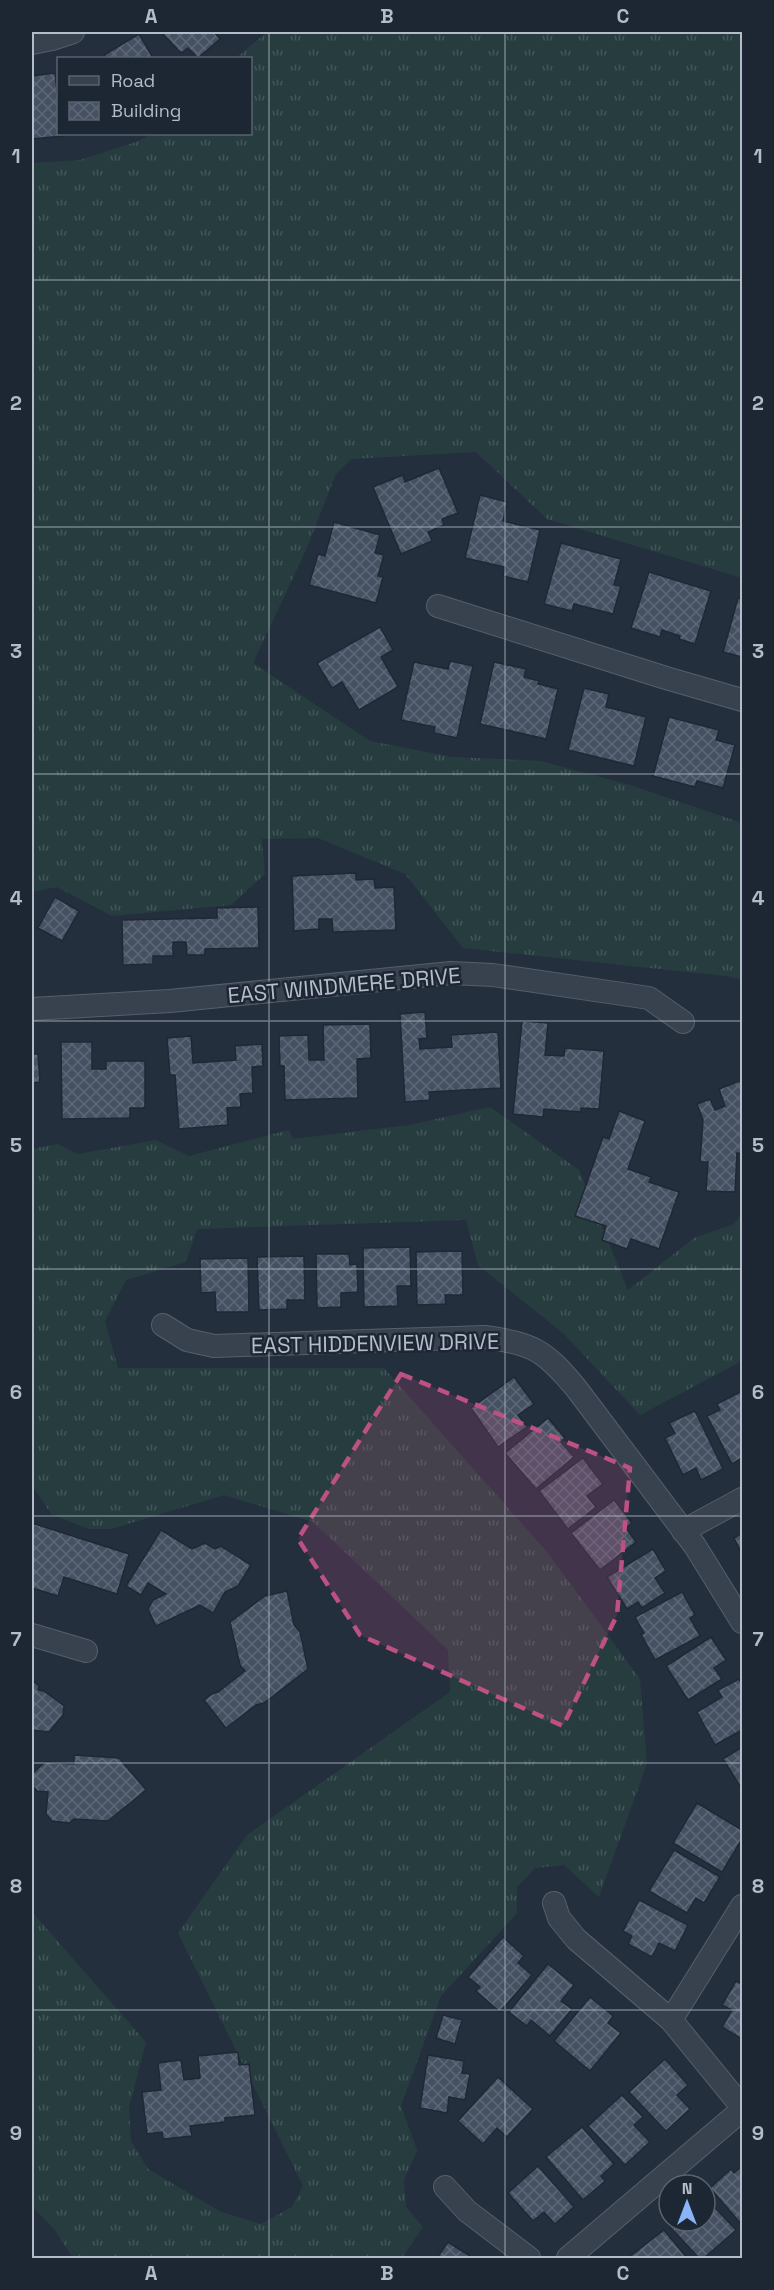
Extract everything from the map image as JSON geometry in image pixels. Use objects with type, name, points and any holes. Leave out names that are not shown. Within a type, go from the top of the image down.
[{"type":"street","points":[[32,43],[73,32]]},
{"type":"street","points":[[438,606],[742,700]]},
{"type":"street","name":"EAST WINDMERE DRIVE","points":[[32,1009],[170,1001],[451,973],[493,975],[649,998],[683,1022]]},
{"type":"street","name":"EAST HIDDENVIEW DRIVE","points":[[163,1325],[187,1340],[214,1347],[485,1337],[517,1342],[540,1352],[557,1366],[683,1532],[742,1622]]},
{"type":"street","points":[[683,1532],[742,1499]]},
{"type":"street","points":[[32,1635],[87,1652]]},
{"type":"street","points":[[554,1903],[559,1918],[576,1939],[671,2020],[742,2108],[568,2259]]},
{"type":"street","points":[[671,2020],[742,1905]]},
{"type":"street","points":[[445,2187],[467,2211],[529,2259]]},
{"type":"highlighted area","points":[[401,1374],[630,1468],[617,1615],[563,1726],[360,1635],[298,1539]]},
{"type":"green space","points":[[267,32],[742,32],[742,578],[547,519],[476,452],[351,459],[336,474],[306,550],[253,663],[370,741],[452,757],[541,761],[630,785],[742,823],[742,980],[725,976],[463,948],[405,874],[318,838],[262,839],[265,874],[231,905],[112,916],[57,887],[32,892],[32,163],[80,160],[139,141],[148,135],[252,135],[252,57],[237,57]]},
{"type":"green space","points":[[490,1107],[579,1170],[628,1290],[694,1238],[734,1224],[742,1214],[742,1361],[640,1415],[564,1334],[478,1265],[466,1220],[197,1229],[186,1262],[126,1280],[105,1321],[118,1368],[384,1368],[548,1553],[640,1679],[647,1764],[599,1897],[564,1865],[535,1868],[517,1887],[517,1913],[441,1996],[401,2106],[417,2150],[404,2180],[406,2207],[423,2227],[402,2258],[73,2258],[54,2229],[32,2206],[32,1912],[146,2042],[129,2107],[131,2141],[148,2169],[221,2212],[261,2224],[292,2207],[303,2186],[178,1933],[247,1835],[450,1692],[448,1650],[313,1522],[224,1495],[111,1529],[88,1529],[51,1514],[32,1485],[32,1149],[58,1144],[78,1154],[156,1140],[189,1156],[289,1130],[293,1139],[409,1125]]},
{"type":"building","points":[[161,32],[214,32],[220,39],[199,57],[188,48],[181,53]]},
{"type":"building","points":[[139,34],[152,57],[105,57],[104,55]]},
{"type":"building","points":[[55,73],[57,135],[63,136],[32,139],[32,76]]},
{"type":"building","points":[[439,468],[458,513],[442,519],[444,525],[428,532],[432,541],[401,554],[373,487],[403,475],[405,482]]},
{"type":"building","points":[[480,495],[507,502],[503,521],[540,530],[528,582],[503,576],[505,567],[465,558]]},
{"type":"building","points":[[334,522],[380,535],[375,553],[384,555],[378,576],[383,577],[376,603],[309,585],[318,554],[325,556]]},
{"type":"building","points":[[561,543],[621,559],[614,585],[621,586],[613,614],[574,604],[572,611],[544,604]]},
{"type":"building","points":[[649,572],[711,591],[695,644],[662,630],[660,637],[631,628]]},
{"type":"building","points":[[738,598],[742,599],[742,657],[723,652]]},
{"type":"building","points":[[380,627],[393,650],[381,657],[398,687],[359,710],[342,682],[332,688],[317,663]]},
{"type":"building","points":[[450,661],[473,666],[457,738],[434,733],[435,727],[401,720],[414,662],[448,669]]},
{"type":"building","points":[[494,662],[526,669],[524,677],[539,681],[538,684],[558,689],[546,739],[480,724]]},
{"type":"building","points":[[584,688],[609,694],[606,707],[646,717],[634,766],[568,750]]},
{"type":"building","points":[[669,717],[719,730],[716,740],[735,745],[723,788],[697,781],[695,787],[653,776]]},
{"type":"building","points":[[356,873],[356,880],[374,879],[375,888],[394,887],[396,930],[333,932],[332,919],[319,919],[319,929],[294,931],[292,876]]},
{"type":"building","points":[[55,897],[79,911],[62,941],[38,928]]},
{"type":"building","points":[[258,907],[259,948],[205,949],[205,955],[187,955],[186,942],[173,942],[173,956],[153,956],[153,964],[123,965],[122,920],[217,918],[217,908]]},
{"type":"building","points":[[425,1012],[427,1038],[419,1039],[420,1049],[452,1047],[451,1035],[498,1032],[501,1088],[429,1092],[430,1100],[405,1102],[400,1014]]},
{"type":"building","points":[[522,1021],[548,1023],[545,1055],[564,1056],[565,1048],[604,1051],[599,1109],[581,1108],[581,1112],[544,1109],[543,1117],[513,1114]]},
{"type":"building","points":[[370,1024],[371,1058],[357,1059],[358,1098],[285,1100],[284,1066],[280,1066],[279,1036],[308,1035],[309,1060],[324,1060],[323,1025]]},
{"type":"building","points":[[191,1036],[193,1063],[236,1060],[235,1046],[262,1044],[263,1066],[252,1067],[253,1093],[240,1094],[241,1107],[227,1108],[228,1125],[179,1129],[175,1075],[170,1075],[167,1038]]},
{"type":"building","points":[[61,1042],[92,1042],[92,1069],[106,1069],[106,1061],[145,1061],[145,1108],[130,1108],[130,1118],[62,1119]]},
{"type":"building","points":[[32,1054],[38,1054],[40,1082],[32,1083]]},
{"type":"building","points":[[742,1080],[742,1154],[737,1153],[735,1192],[706,1191],[708,1162],[700,1162],[703,1120],[697,1104],[710,1099],[715,1110],[725,1106],[719,1089]]},
{"type":"building","points":[[619,1111],[645,1121],[628,1169],[651,1177],[649,1182],[679,1192],[659,1249],[631,1239],[627,1249],[602,1240],[606,1226],[575,1216],[603,1137],[609,1139]]},
{"type":"building","points":[[410,1247],[411,1286],[397,1286],[398,1306],[364,1307],[363,1248]]},
{"type":"building","points":[[462,1251],[463,1295],[445,1295],[446,1304],[417,1305],[416,1252]]},
{"type":"building","points":[[316,1254],[349,1254],[350,1265],[357,1264],[358,1292],[341,1293],[341,1307],[317,1308]]},
{"type":"building","points":[[304,1256],[305,1300],[287,1300],[287,1309],[259,1310],[257,1257]]},
{"type":"building","points":[[248,1258],[249,1312],[216,1312],[215,1292],[201,1293],[200,1259]]},
{"type":"building","points":[[514,1377],[534,1404],[518,1415],[527,1427],[498,1447],[471,1408]]},
{"type":"building","points":[[742,1391],[742,1458],[732,1464],[707,1416],[720,1410],[717,1404]]},
{"type":"building","points":[[695,1411],[723,1469],[701,1480],[696,1468],[683,1475],[665,1438],[675,1433],[669,1423]]},
{"type":"building","points":[[548,1418],[565,1438],[561,1442],[574,1457],[536,1489],[505,1453]]},
{"type":"building","points":[[583,1458],[603,1484],[587,1496],[596,1507],[568,1529],[539,1491]]},
{"type":"building","points":[[614,1500],[632,1523],[626,1528],[636,1542],[600,1570],[571,1533]]},
{"type":"building","points":[[32,1523],[129,1554],[117,1594],[64,1577],[58,1596],[32,1588]]},
{"type":"building","points":[[161,1530],[192,1549],[205,1543],[215,1549],[221,1546],[251,1565],[238,1586],[225,1592],[213,1613],[200,1605],[156,1626],[148,1609],[153,1600],[166,1594],[148,1583],[141,1595],[126,1586]]},
{"type":"building","points":[[742,1533],[742,1554],[734,1538]]},
{"type":"building","points":[[653,1549],[666,1571],[655,1578],[665,1593],[642,1608],[638,1602],[627,1609],[607,1577]]},
{"type":"building","points":[[287,1591],[294,1625],[300,1632],[308,1669],[264,1703],[256,1705],[226,1728],[204,1700],[245,1671],[240,1665],[230,1622],[265,1596]]},
{"type":"building","points":[[682,1592],[695,1615],[690,1618],[700,1636],[655,1660],[635,1617]]},
{"type":"building","points":[[711,1637],[726,1660],[714,1668],[722,1679],[688,1700],[666,1666]]},
{"type":"building","points":[[739,1679],[742,1684],[742,1730],[715,1745],[697,1712],[722,1697],[718,1690]]},
{"type":"building","points":[[32,1680],[39,1686],[38,1690],[44,1691],[64,1706],[63,1715],[49,1732],[32,1730]]},
{"type":"building","points":[[742,1747],[742,1789],[723,1759]]},
{"type":"building","points":[[74,1755],[119,1758],[146,1790],[108,1821],[74,1819],[69,1823],[52,1821],[46,1814],[48,1792],[37,1791],[32,1785],[32,1774],[45,1762],[74,1764]]},
{"type":"building","points":[[697,1803],[742,1830],[742,1839],[722,1872],[673,1843]]},
{"type":"building","points":[[674,1850],[720,1877],[704,1903],[696,1898],[687,1913],[649,1891]]},
{"type":"building","points":[[639,1900],[688,1925],[675,1951],[659,1943],[652,1957],[628,1944],[632,1936],[623,1931]]},
{"type":"building","points":[[503,1937],[524,1956],[518,1963],[532,1975],[500,2012],[476,1991],[480,1987],[468,1977]]},
{"type":"building","points":[[548,1964],[574,1985],[561,2001],[572,2009],[550,2036],[531,2020],[527,2026],[509,2012]]},
{"type":"building","points":[[736,1981],[742,1984],[742,2039],[722,2027],[732,2010],[722,2005]]},
{"type":"building","points":[[590,1997],[613,2016],[608,2023],[621,2033],[590,2071],[554,2041]]},
{"type":"building","points":[[443,2015],[462,2020],[455,2044],[436,2038]]},
{"type":"building","points":[[238,2052],[239,2065],[249,2064],[255,2115],[225,2118],[225,2122],[190,2126],[192,2136],[163,2139],[162,2132],[147,2134],[142,2092],[161,2090],[158,2063],[181,2060],[184,2080],[200,2078],[198,2056]]},
{"type":"building","points":[[428,2055],[464,2061],[462,2073],[470,2074],[465,2100],[449,2097],[447,2113],[420,2108]]},
{"type":"building","points":[[665,2059],[688,2085],[677,2095],[690,2109],[666,2131],[629,2092]]},
{"type":"building","points":[[498,2077],[533,2109],[507,2137],[497,2128],[483,2144],[458,2121]]},
{"type":"building","points":[[622,2095],[643,2117],[634,2125],[650,2142],[625,2165],[588,2126]]},
{"type":"building","points":[[582,2127],[614,2164],[601,2176],[605,2181],[583,2200],[546,2157]]},
{"type":"building","points":[[538,2166],[574,2207],[555,2224],[544,2212],[533,2221],[508,2193]]},
{"type":"building","points":[[742,2166],[742,2225],[717,2196],[717,2182],[731,2169],[734,2173]]},
{"type":"building","points":[[717,2210],[736,2230],[704,2258],[699,2258],[676,2233],[717,2233]]},
{"type":"building","points":[[660,2233],[666,2233],[687,2258],[628,2258]]},
{"type":"building","points":[[448,2242],[473,2258],[437,2258]]}]
